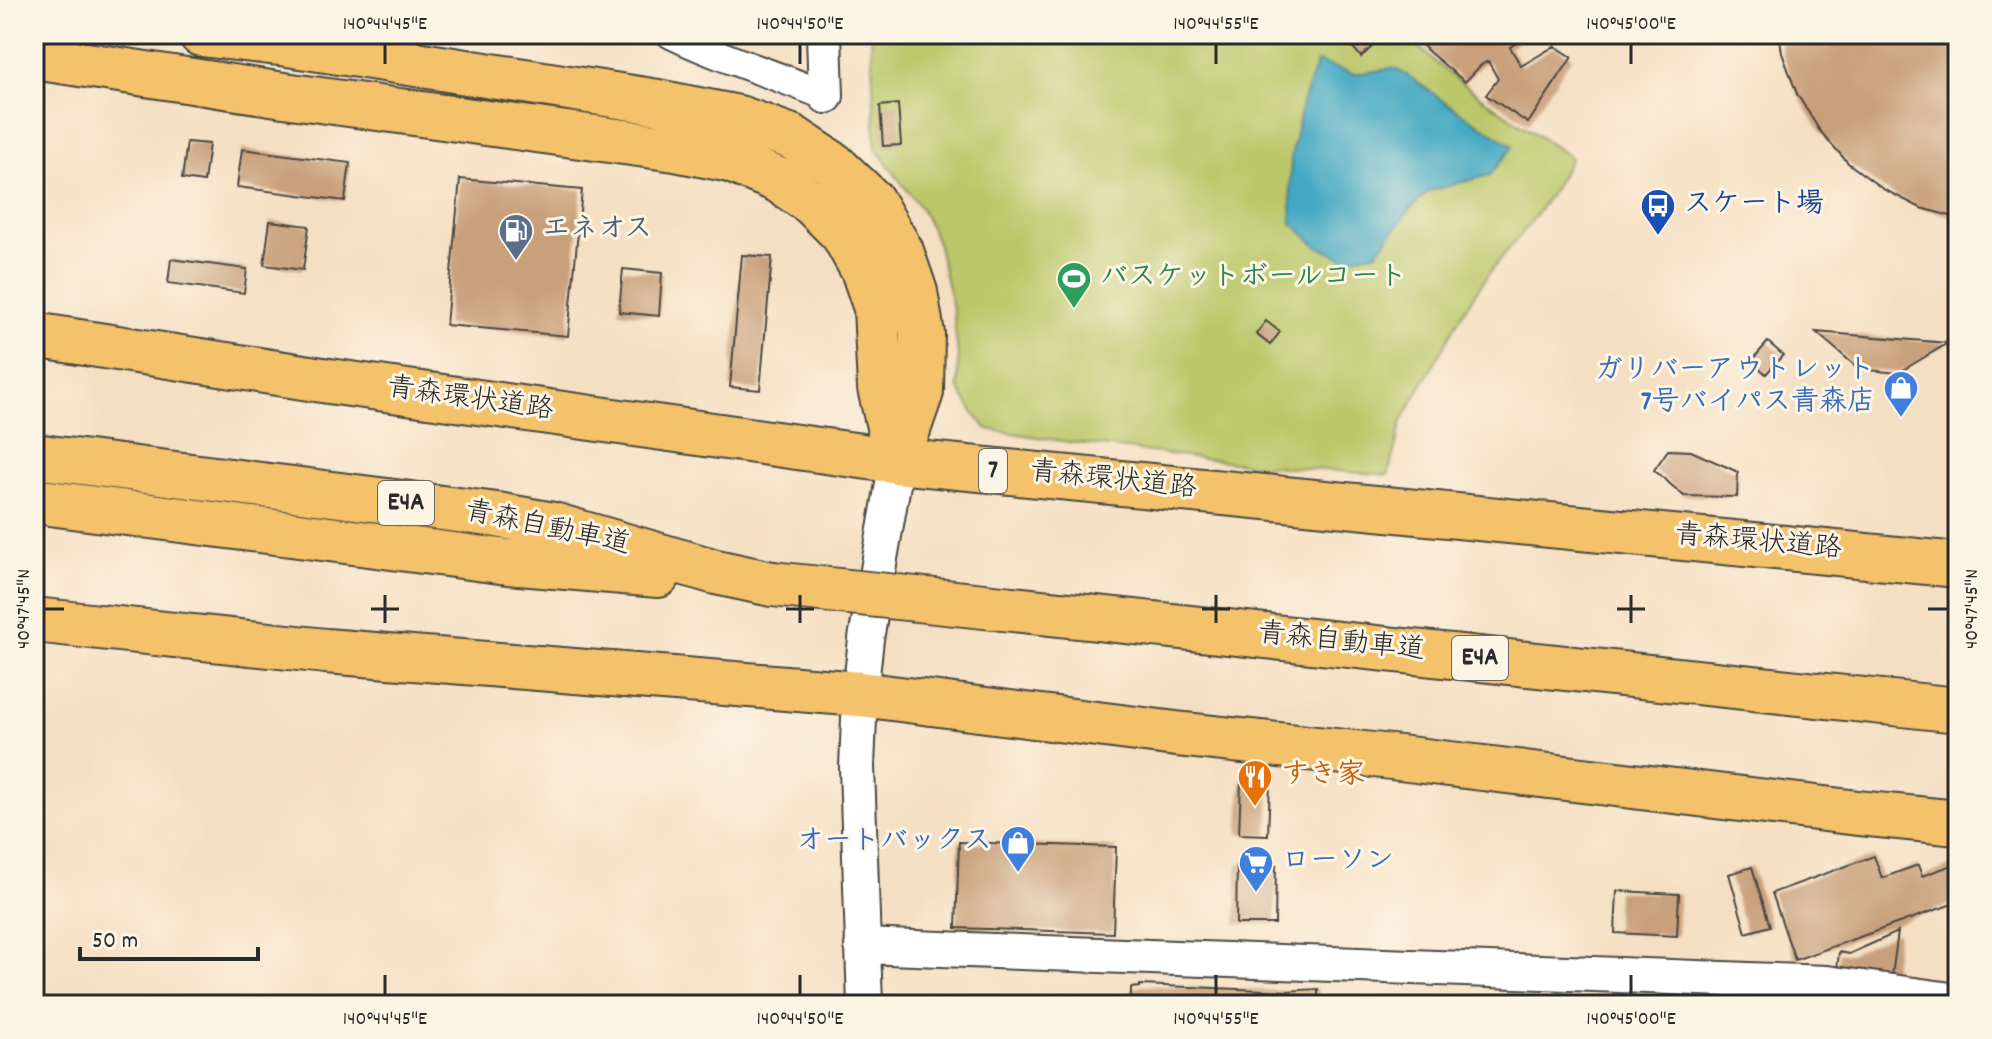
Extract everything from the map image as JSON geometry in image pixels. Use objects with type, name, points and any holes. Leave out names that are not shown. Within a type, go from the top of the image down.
[{"type":"highway","points":[[201,34],[658,102],[739,118],[792,137],[833,164],[872,201],[901,251],[915,292],[922,334],[921,392],[897,461]]},
{"type":"highway","points":[[43,62],[675,149],[730,160],[778,180],[812,203],[843,234],[863,270],[876,308],[880,388],[897,461]]},
{"type":"highway","name":"青森環状道路","points":[[34,335],[329,381],[897,461],[1958,565]]},
{"type":"highway","points":[[34,434],[133,470]]},
{"type":"highway","name":"青森自動車道","points":[[34,456],[553,525],[716,572],[772,584]]},
{"type":"highway","name":"青森自動車道","points":[[34,503],[508,562],[772,584],[1958,710]]},
{"type":"highway","points":[[34,620],[326,651],[860,694],[1176,734],[1958,823]]},
{"type":"street","points":[[671,34],[826,96],[824,34]]},
{"type":"street","points":[[865,1005],[857,767],[860,694],[866,639],[897,461]]},
{"type":"street","points":[[862,946],[1827,983],[1958,1001]]},
{"type":"green space","points":[[871,34],[1405,34],[1463,84],[1571,158],[1528,226],[1492,269],[1466,307],[1402,421],[1388,475],[1259,465],[987,429],[958,388],[953,309],[937,242],[922,210],[876,149]]},
{"type":"water","points":[[1317,62],[1355,74],[1393,68],[1513,146],[1490,175],[1429,191],[1377,252],[1346,259],[1317,246],[1292,223],[1291,158],[1303,100]]},
{"type":"building","points":[[1342,34],[1361,34],[1372,47],[1361,57]]},
{"type":"building","points":[[1412,34],[1525,34],[1527,36],[1510,47],[1521,66],[1555,46],[1572,57],[1528,123],[1486,95],[1498,79],[1488,61],[1465,82]]},
{"type":"building","points":[[1779,34],[1958,34],[1958,218],[1921,208],[1883,189],[1848,163],[1820,131],[1797,94],[1782,53]]},
{"type":"building","points":[[898,104],[901,145],[883,146],[880,106]]},
{"type":"building","points":[[187,142],[209,144],[204,182],[182,179]]},
{"type":"building","points":[[242,149],[350,163],[345,201],[237,187]]},
{"type":"building","points":[[460,179],[582,190],[568,336],[446,325]]},
{"type":"building","points":[[270,221],[309,226],[303,270],[264,265]]},
{"type":"building","points":[[742,255],[772,257],[760,390],[730,387]]},
{"type":"building","points":[[171,259],[247,269],[244,293],[168,283]]},
{"type":"building","points":[[623,269],[662,273],[659,316],[619,312]]},
{"type":"building","points":[[1266,321],[1280,332],[1270,345],[1256,334]]},
{"type":"building","points":[[1816,332],[1948,343],[1898,373],[1859,369]]},
{"type":"building","points":[[1768,342],[1783,355],[1766,374],[1751,361]]},
{"type":"building","points":[[1668,450],[1691,451],[1738,472],[1737,497],[1684,496],[1654,470]]},
{"type":"building","name":"すき家","points":[[1241,782],[1270,783],[1268,835],[1239,834]]},
{"type":"building","points":[[959,842],[1116,847],[1113,933],[956,928]]},
{"type":"building","points":[[1874,856],[1882,878],[1918,865],[1922,876],[1952,865],[1958,881],[1958,902],[1795,960],[1772,893]]},
{"type":"building","name":"ローソン","points":[[1237,863],[1276,864],[1275,924],[1236,924]]},
{"type":"building","points":[[1752,867],[1770,926],[1746,933],[1729,874]]},
{"type":"building","points":[[1617,891],[1679,894],[1677,936],[1615,933]]},
{"type":"building","points":[[1898,932],[1892,976],[1837,970],[1839,952],[1849,954]]},
{"type":"building","points":[[1140,985],[1285,991],[1318,989],[1318,1005],[1131,1005],[1131,988]]},
{"type":"place","name":"スケート場","points":[[1658,237]]},
{"type":"place","name":"エネオス","points":[[516,262]]},
{"type":"place","name":"バスケットボールコート","points":[[1074,310]]},
{"type":"place","name":"ガリバーアウトレット 7号バイパス青森店","points":[[1901,419]]},
{"type":"place","name":"すき家","points":[[1255,808]]},
{"type":"place","name":"オートバックス","points":[[1018,874]]},
{"type":"place","name":"ローソン","points":[[1256,894]]}]
